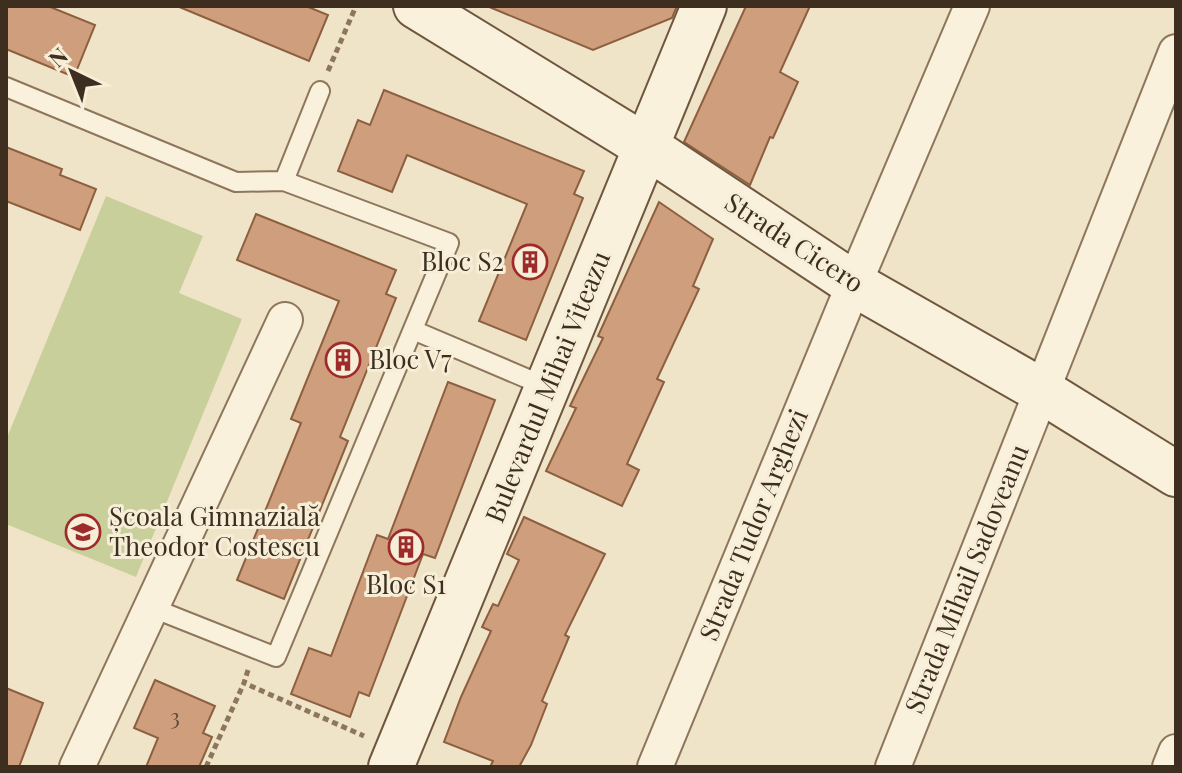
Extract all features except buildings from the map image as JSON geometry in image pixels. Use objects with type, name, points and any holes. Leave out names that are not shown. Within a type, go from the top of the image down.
[{"type":"main road","name":"Strada Cicero","points":[[416,6],[647,148],[854,284],[1042,391],[1176,474]]},
{"type":"main road","name":"Bulevardul Mihai Viteazu","points":[[395,759],[704,6]]},
{"type":"street","name":"Strada Tudor Arghezi","points":[[655,767],[972,6]]},
{"type":"street","name":"Strada Mihail Sadoveanu","points":[[893,767],[1176,52]]},
{"type":"street","points":[[77,767],[285,320]]},
{"type":"street","points":[[1170,767],[1176,752]]},
{"type":"lane","points":[[6,87],[236,182],[284,181],[449,243],[276,657],[150,607]]},
{"type":"lane","points":[[284,181],[320,91]]},
{"type":"lane","points":[[413,330],[548,388]]},
{"type":"path","points":[[320,91],[356,6]]},
{"type":"path","points":[[206,767],[244,683],[255,649]]},
{"type":"path","points":[[244,683],[395,759]]},
{"type":"green space","points":[[106,196],[203,236],[179,293],[242,319],[136,577],[6,524],[6,440]]},
{"type":"place","name":"Bloc S2","points":[[530,262]]},
{"type":"place","name":"Bloc V7","points":[[343,360]]},
{"type":"place","name":"Școala Gimnazială Theodor Costescu","points":[[83,532]]},
{"type":"place","name":"Bloc S1","points":[[406,547]]}]
